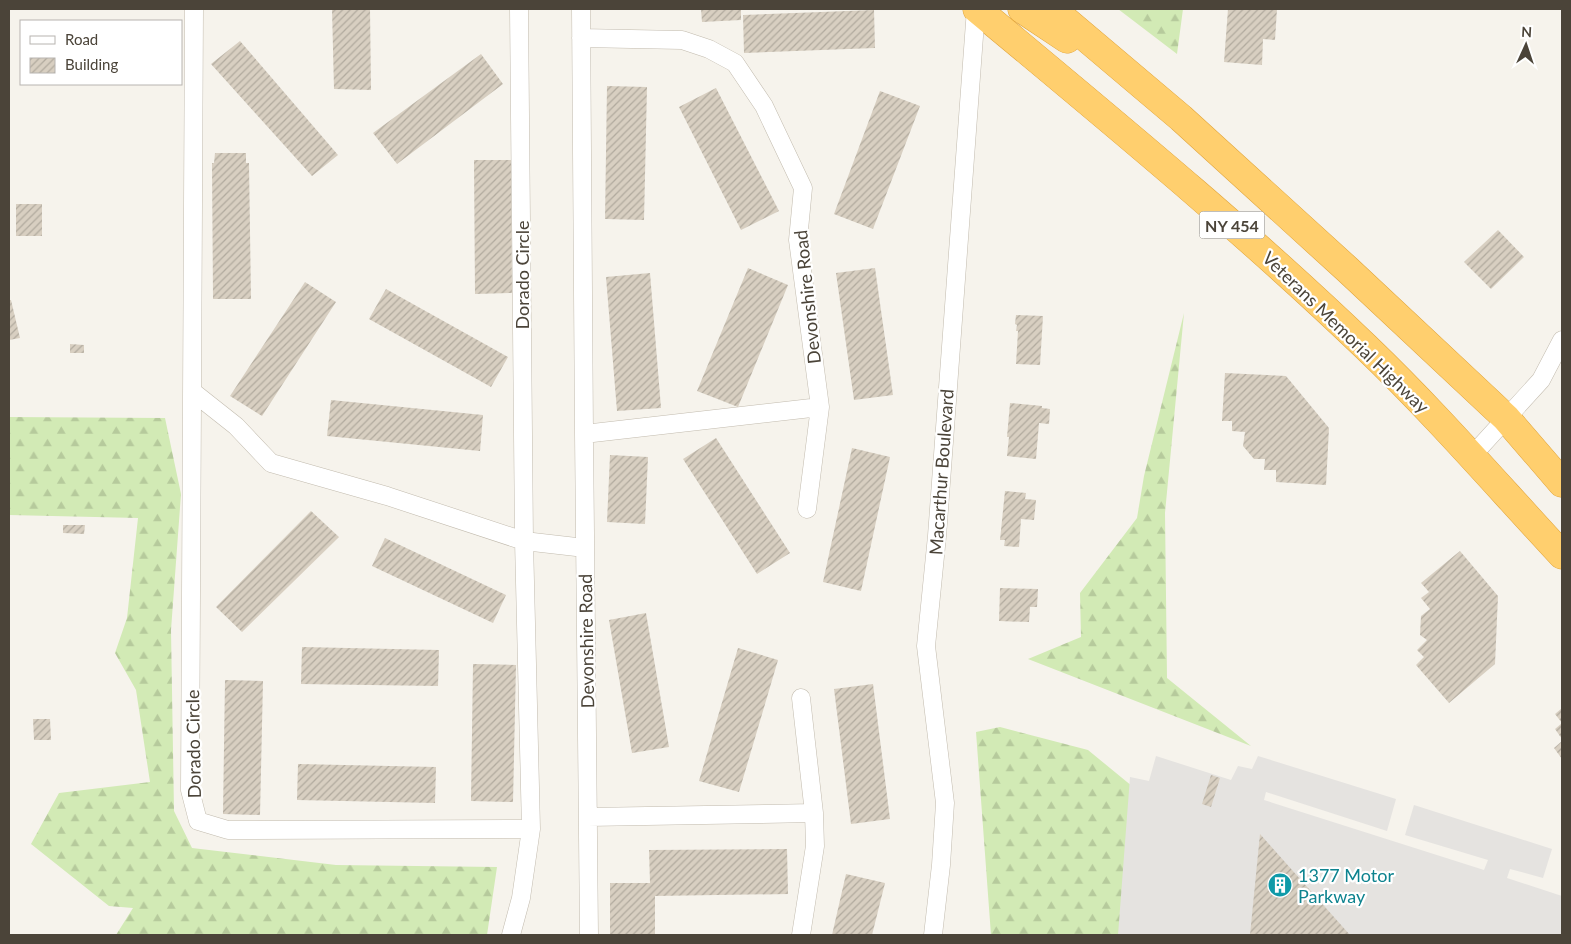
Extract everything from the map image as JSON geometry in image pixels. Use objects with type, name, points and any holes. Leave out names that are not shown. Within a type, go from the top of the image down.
[{"type":"highway","name":"Veterans Memorial Highway","points":[[977,9],[1187,183],[1365,346],[1419,399],[1562,555]]},
{"type":"highway","points":[[1022,9],[1181,118]]},
{"type":"highway","name":"NY 454","points":[[1052,9],[1181,118],[1506,418],[1562,483]]},
{"type":"street","name":"Dorado Circle","points":[[194,9],[190,790],[198,821],[228,830],[531,829]]},
{"type":"street","name":"Dorado Circle","points":[[511,935],[521,898],[531,829],[524,541],[520,9]]},
{"type":"street","name":"Devonshire Road","points":[[581,9],[589,935]]},
{"type":"street","name":"Macarthur Boulevard","points":[[933,935],[941,865],[945,803],[926,646],[937,536],[977,9]]},
{"type":"street","name":"Devonshire Road","points":[[582,38],[682,40],[709,49],[734,63],[764,106],[803,188],[798,240],[820,407],[807,510]]},
{"type":"street","points":[[1471,457],[1541,380],[1562,340]]},
{"type":"street","points":[[193,392],[236,426],[271,462],[387,496],[524,541],[585,548]]},
{"type":"street","points":[[584,434],[820,407]]},
{"type":"street","points":[[801,698],[816,846],[801,935]]},
{"type":"street","points":[[588,817],[814,814]]},
{"type":"green space","points":[[1118,9],[1183,9],[1177,54]]},
{"type":"green space","points":[[1184,313],[1165,513],[1167,678],[1251,746],[1028,659],[1081,637],[1080,593],[1137,518],[1144,476]]},
{"type":"green space","points":[[9,417],[165,418],[181,494],[171,630],[174,811],[192,848],[336,865],[497,867],[487,935],[116,935],[133,908],[109,906],[31,844],[59,793],[150,782],[136,690],[115,653],[127,618],[138,518],[9,515]]},
{"type":"green space","points":[[1000,727],[1088,750],[1138,791],[1119,935],[991,935],[976,732]]},
{"type":"shaded area","points":[[1156,756],[1231,780],[1238,766],[1252,769],[1258,756],[1396,799],[1387,831],[1266,792],[1264,800],[1484,870],[1488,860],[1405,835],[1414,805],[1552,849],[1543,878],[1510,869],[1507,878],[1562,896],[1562,935],[1118,935],[1130,777],[1149,781]]},
{"type":"building","points":[[332,9],[370,9],[371,90],[334,89]]},
{"type":"building","points":[[701,9],[741,9],[741,20],[702,22]]},
{"type":"building","points":[[1228,9],[1277,9],[1275,40],[1263,39],[1262,65],[1224,62]]},
{"type":"building","points":[[874,10],[875,48],[744,53],[743,15]]},
{"type":"building","points":[[240,41],[338,155],[312,176],[211,64]]},
{"type":"building","points":[[481,54],[503,84],[397,164],[373,133]]},
{"type":"building","points":[[607,86],[647,87],[644,220],[605,219]]},
{"type":"building","points":[[716,88],[779,211],[741,230],[679,107]]},
{"type":"building","points":[[880,91],[920,106],[873,229],[834,214]]},
{"type":"building","points":[[215,153],[246,153],[246,163],[249,163],[251,299],[213,299],[212,163],[214,163]]},
{"type":"building","points":[[474,160],[511,160],[512,293],[475,294]]},
{"type":"building","points":[[16,204],[42,204],[42,236],[16,236]]},
{"type":"building","points":[[1498,230],[1524,257],[1491,289],[1464,262]]},
{"type":"building","points":[[748,268],[788,285],[738,407],[697,391]]},
{"type":"building","points":[[875,268],[893,395],[854,400],[836,273]]},
{"type":"building","points":[[650,273],[661,408],[617,411],[606,277]]},
{"type":"building","points":[[305,282],[336,302],[262,416],[230,396]]},
{"type":"building","points":[[386,289],[508,357],[491,387],[369,319]]},
{"type":"building","points":[[9,300],[11,300],[20,338],[9,340]]},
{"type":"building","points":[[1016,315],[1043,316],[1040,365],[1016,364],[1018,331],[1016,331],[1017,325],[1015,324]]},
{"type":"building","points":[[70,344],[84,345],[84,353],[70,353]]},
{"type":"building","points":[[1225,373],[1286,376],[1329,428],[1326,485],[1276,482],[1276,470],[1264,470],[1265,459],[1254,459],[1243,446],[1245,432],[1232,431],[1232,421],[1222,421]]},
{"type":"building","points":[[331,400],[483,415],[480,451],[327,436]]},
{"type":"building","points":[[1010,403],[1042,406],[1042,408],[1050,409],[1049,424],[1039,423],[1036,459],[1007,456]]},
{"type":"building","points":[[716,438],[790,553],[757,574],[683,459]]},
{"type":"building","points":[[852,448],[890,457],[861,591],[823,582]]},
{"type":"building","points":[[610,455],[648,457],[645,524],[607,522]]},
{"type":"building","points":[[1005,491],[1026,493],[1025,499],[1036,500],[1034,520],[1021,519],[1019,547],[1004,546],[1005,540],[1000,540]]},
{"type":"building","points":[[311,511],[339,537],[242,632],[216,607]]},
{"type":"building","points":[[63,525],[85,525],[84,534],[63,533]]},
{"type":"building","points":[[385,538],[506,595],[493,623],[372,566]]},
{"type":"building","points":[[1460,551],[1498,596],[1495,664],[1449,703],[1416,665],[1424,657],[1417,650],[1427,640],[1420,635],[1421,616],[1430,609],[1421,598],[1429,592],[1421,583]]},
{"type":"building","points":[[1000,588],[1038,589],[1037,607],[1030,607],[1029,622],[999,621]]},
{"type":"building","points":[[646,613],[669,747],[632,753],[609,620]]},
{"type":"building","points":[[302,647],[439,650],[438,686],[301,684]]},
{"type":"building","points":[[738,648],[778,660],[739,792],[699,781]]},
{"type":"building","points":[[473,664],[516,665],[513,802],[471,801]]},
{"type":"building","points":[[225,680],[263,681],[260,815],[223,814]]},
{"type":"building","points":[[873,684],[890,819],[851,824],[834,689]]},
{"type":"building","points":[[1562,708],[1562,723],[1555,714]]},
{"type":"building","points":[[33,719],[50,719],[51,740],[34,740]]},
{"type":"building","points":[[1562,723],[1562,739],[1555,729]]},
{"type":"building","points":[[1562,741],[1562,759],[1554,748]]},
{"type":"building","points":[[298,764],[436,767],[435,803],[297,800]]},
{"type":"building","points":[[1211,775],[1220,778],[1211,807],[1202,804]]},
{"type":"building","name":"1377 Motor Parkway","points":[[1260,834],[1350,935],[1250,935]]},
{"type":"building","points":[[787,849],[788,894],[655,896],[655,935],[610,935],[610,883],[650,883],[649,850]]},
{"type":"building","points":[[846,874],[885,883],[872,935],[832,935]]},
{"type":"place","name":"1377 Motor Parkway","points":[[1280,885]]}]
